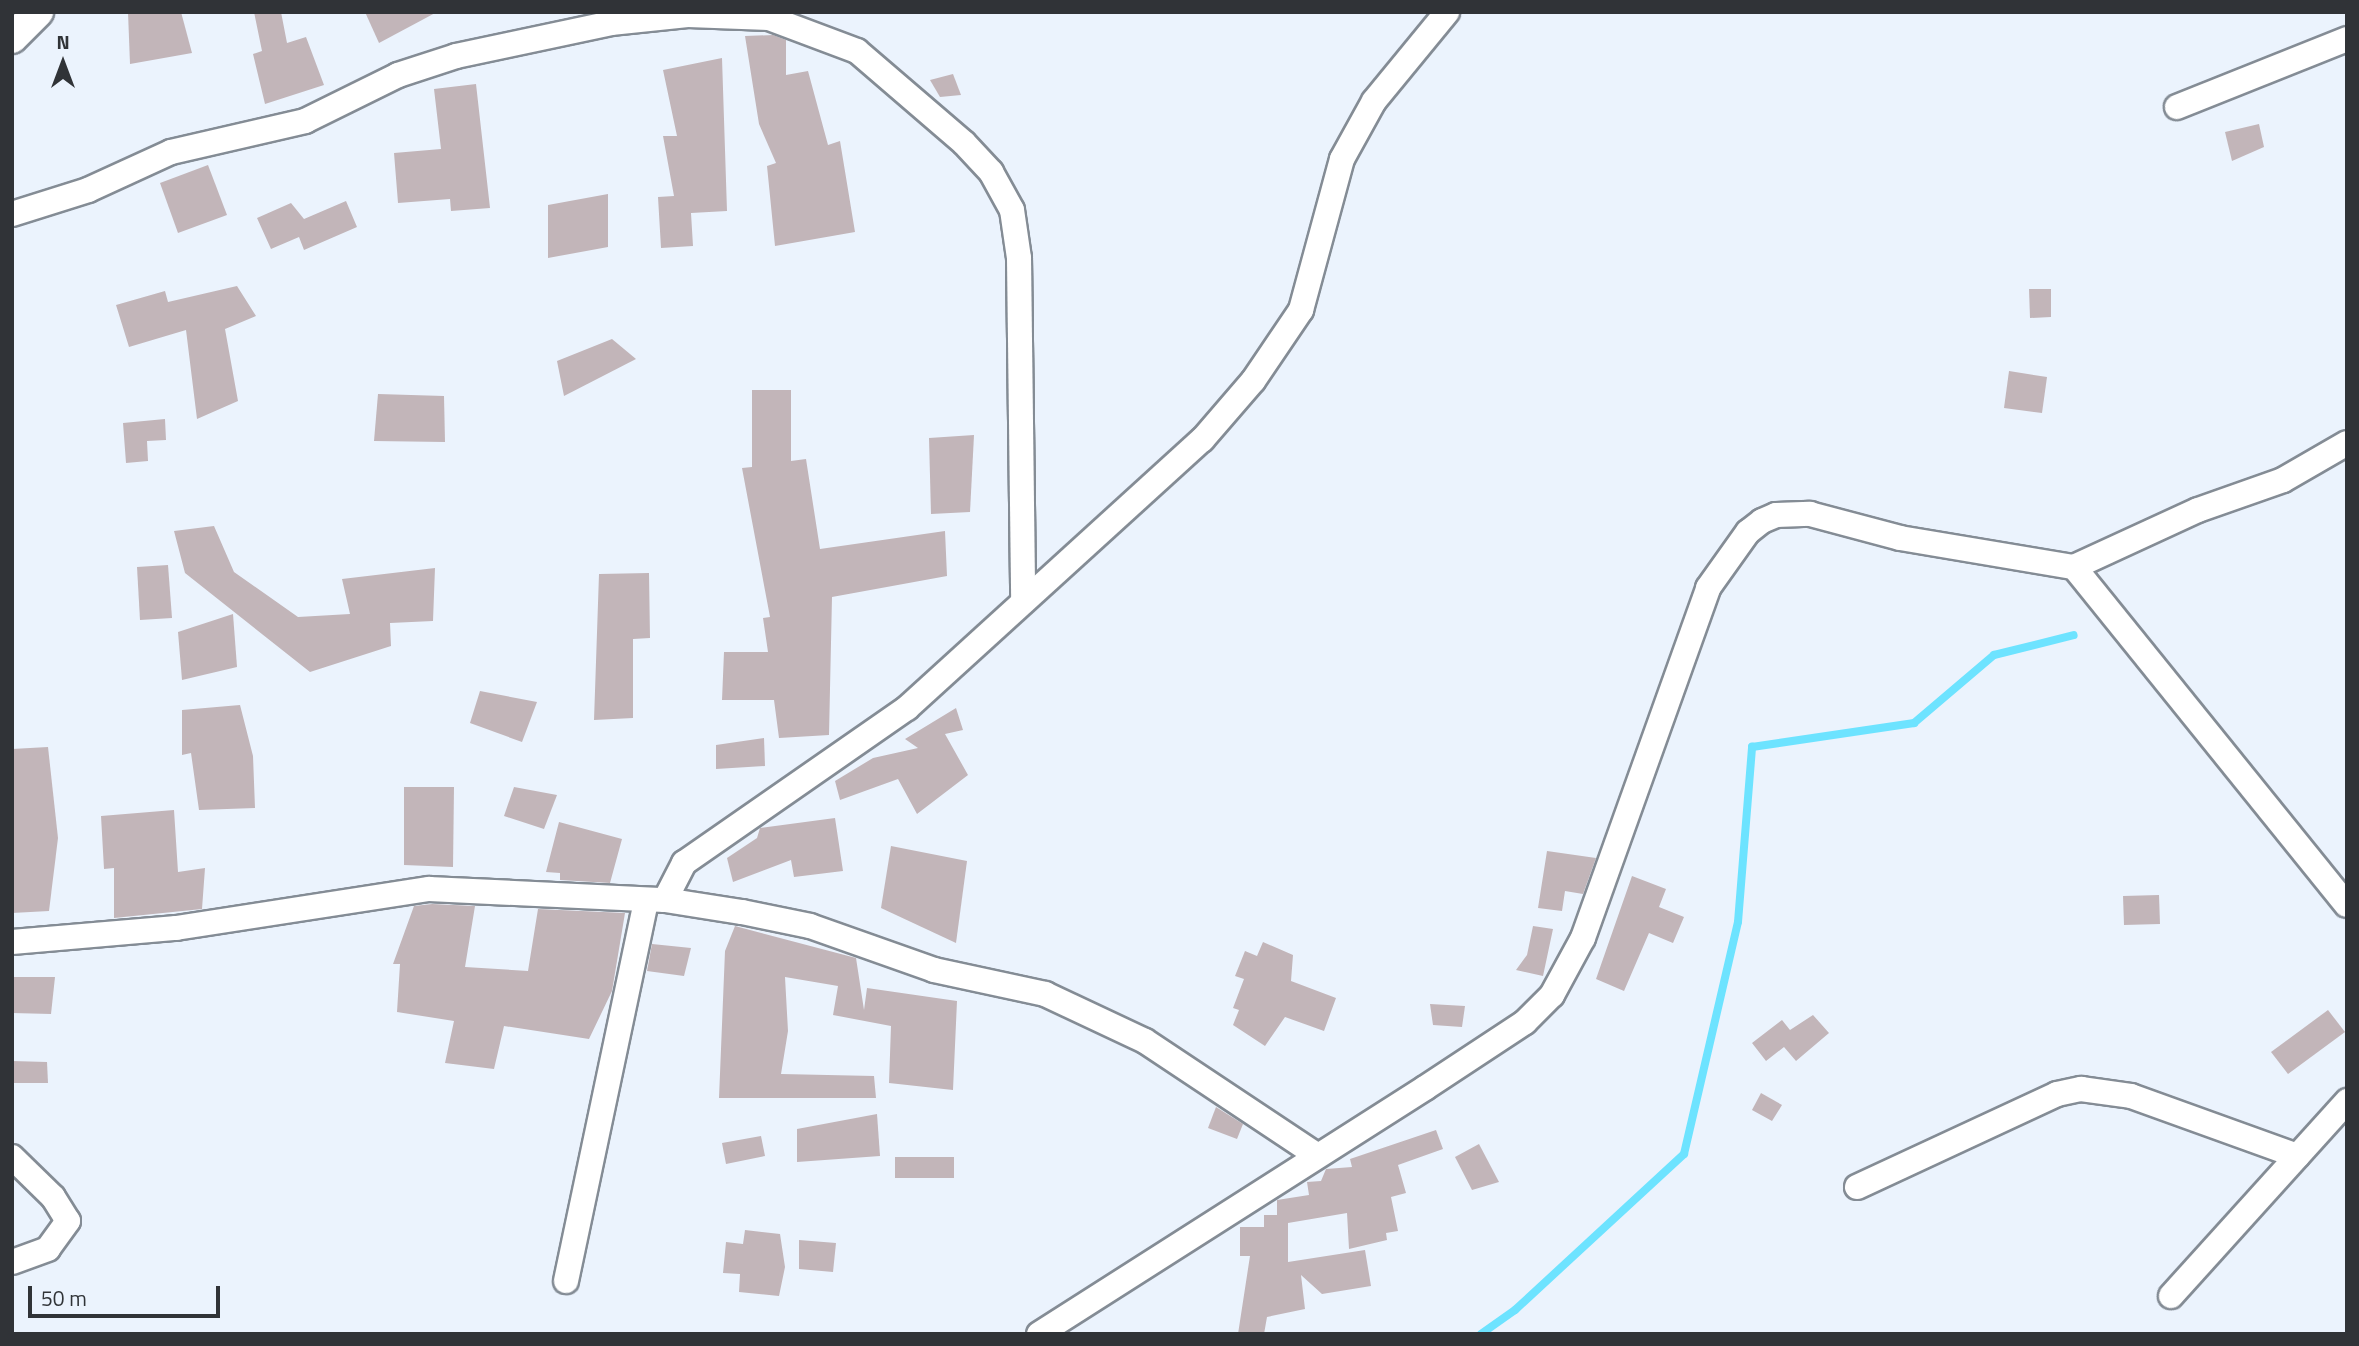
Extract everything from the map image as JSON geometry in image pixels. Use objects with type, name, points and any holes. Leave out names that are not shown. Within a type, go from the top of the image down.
[{"type":"street","points":[[12,38],[38,12]]},
{"type":"street","points":[[566,1281],[655,900],[684,863],[907,708],[1202,440],[1253,381],[1301,310],[1342,159],[1374,101],[1447,12]]},
{"type":"street","points":[[12,214],[88,190],[172,152],[305,121],[398,75],[444,60],[611,23],[688,15],[769,18],[857,51],[964,143],[991,172],[1012,210],[1019,258],[1023,601]]},
{"type":"street","points":[[2177,107],[2347,39]]},
{"type":"street","points":[[1039,1334],[1315,1154],[1525,1022],[1552,995],[1583,938],[1708,588],[1748,532],[1776,515],[1810,514],[1910,540],[2074,567],[2197,510],[2283,480],[2347,443]]},
{"type":"street","points":[[2074,567],[2347,905]]},
{"type":"street","points":[[12,942],[164,930],[429,889],[655,900],[810,926],[934,970],[1045,994],[1145,1041],[1315,1154]]},
{"type":"street","points":[[1857,1186],[2057,1094],[2081,1089],[2130,1096],[2298,1156]]},
{"type":"street","points":[[2171,1296],[2347,1101]]},
{"type":"street","points":[[12,1157],[53,1197],[68,1221],[48,1249],[12,1262]]},
{"type":"building","points":[[128,12],[181,12],[192,53],[130,64]]},
{"type":"building","points":[[254,12],[281,12],[287,43],[306,37],[324,85],[265,104],[253,54],[262,51]]},
{"type":"building","points":[[365,12],[437,12],[379,43]]},
{"type":"building","points":[[773,35],[786,40],[786,75],[808,71],[828,145],[840,141],[855,232],[775,246],[767,166],[776,163],[759,124],[745,36]]},
{"type":"building","points":[[722,58],[727,211],[691,213],[693,246],[661,248],[658,197],[674,196],[663,136],[677,136],[663,70]]},
{"type":"building","points":[[953,74],[961,95],[940,97],[930,80]]},
{"type":"building","points":[[476,84],[490,208],[451,211],[450,199],[398,203],[394,153],[441,149],[434,89]]},
{"type":"building","points":[[2259,124],[2264,147],[2232,161],[2225,132]]},
{"type":"building","points":[[208,165],[227,215],[178,233],[160,183]]},
{"type":"building","points":[[608,194],[608,247],[548,258],[548,205]]},
{"type":"building","points":[[346,201],[357,227],[304,250],[299,237],[271,249],[257,218],[291,203],[304,219]]},
{"type":"building","points":[[237,286],[256,316],[225,329],[238,401],[197,419],[186,330],[129,347],[116,305],[165,291],[168,302]]},
{"type":"building","points":[[2029,289],[2051,289],[2051,317],[2030,318]]},
{"type":"building","points":[[612,339],[636,359],[564,396],[557,361]]},
{"type":"building","points":[[2009,371],[2047,377],[2042,413],[2004,408]]},
{"type":"building","points":[[752,390],[791,390],[791,461],[806,459],[820,549],[945,531],[947,576],[832,597],[829,735],[779,738],[774,700],[722,700],[724,652],[768,652],[763,618],[770,617],[742,468],[752,467]]},
{"type":"building","points":[[378,394],[444,396],[445,442],[374,441]]},
{"type":"building","points":[[165,419],[166,440],[147,441],[148,461],[126,463],[123,423]]},
{"type":"building","points":[[974,435],[970,512],[931,514],[929,438]]},
{"type":"building","points":[[214,526],[234,572],[298,617],[350,614],[342,579],[435,568],[433,621],[390,623],[391,646],[310,672],[185,573],[174,531]]},
{"type":"building","points":[[168,565],[172,618],[140,620],[137,567]]},
{"type":"building","points":[[649,573],[650,638],[633,639],[633,718],[594,720],[599,574]]},
{"type":"building","points":[[233,614],[237,667],[182,680],[178,632]]},
{"type":"building","points":[[480,691],[537,702],[522,742],[470,723]]},
{"type":"building","points":[[240,705],[253,756],[255,808],[199,810],[191,753],[182,755],[182,710]]},
{"type":"building","points":[[956,708],[963,730],[945,734],[968,775],[917,814],[898,779],[840,800],[835,781],[873,758],[918,748],[905,739]]},
{"type":"building","points":[[764,738],[765,766],[716,769],[716,745]]},
{"type":"building","points":[[48,747],[58,838],[49,911],[12,913],[12,749]]},
{"type":"building","points":[[404,787],[454,787],[453,867],[404,865]]},
{"type":"building","points":[[514,787],[557,795],[544,829],[504,816]]},
{"type":"building","points":[[174,810],[178,872],[205,868],[202,909],[114,918],[114,868],[104,869],[101,816]]},
{"type":"building","points":[[835,818],[843,871],[794,877],[791,860],[733,882],[727,858],[757,838],[760,828]]},
{"type":"building","points":[[559,822],[622,839],[610,883],[560,880],[560,873],[546,872]]},
{"type":"building","points":[[891,846],[967,861],[956,943],[881,908]]},
{"type":"building","points":[[1547,851],[1596,858],[1583,894],[1565,891],[1562,911],[1538,908]]},
{"type":"building","points":[[1632,876],[1666,889],[1659,907],[1684,917],[1673,943],[1649,933],[1624,991],[1596,979]]},
{"type":"building","points":[[2159,895],[2160,924],[2124,925],[2123,896]]},
{"type":"building","points":[[414,906],[475,906],[465,967],[528,971],[538,909],[625,913],[612,991],[589,1039],[504,1026],[494,1069],[445,1063],[454,1021],[397,1012],[400,964],[393,964]]},
{"type":"building","points":[[735,926],[856,958],[864,1010],[867,988],[957,1001],[953,1090],[889,1083],[891,1026],[833,1015],[838,986],[785,977],[788,1031],[781,1074],[874,1076],[876,1098],[719,1098],[725,951]]},
{"type":"building","points":[[1533,926],[1553,929],[1543,976],[1516,970],[1527,955]]},
{"type":"building","points":[[1263,942],[1293,955],[1291,981],[1336,998],[1324,1031],[1285,1017],[1265,1046],[1233,1025],[1239,1010],[1233,1008],[1244,979],[1235,976],[1245,951],[1257,956]]},
{"type":"building","points":[[652,944],[691,948],[684,976],[647,971]]},
{"type":"building","points":[[12,977],[55,977],[51,1014],[12,1013]]},
{"type":"building","points":[[1430,1004],[1465,1006],[1462,1027],[1433,1025]]},
{"type":"building","points":[[2328,1010],[2345,1032],[2288,1074],[2271,1052]]},
{"type":"building","points":[[1813,1015],[1829,1033],[1796,1061],[1784,1047],[1766,1061],[1752,1043],[1782,1020],[1790,1030]]},
{"type":"building","points":[[12,1061],[47,1062],[48,1083],[12,1083]]},
{"type":"building","points":[[1761,1093],[1782,1105],[1772,1121],[1752,1110]]},
{"type":"building","points":[[1216,1107],[1243,1124],[1237,1139],[1208,1128]]},
{"type":"building","points":[[877,1114],[880,1156],[797,1162],[797,1129]]},
{"type":"building","points":[[1436,1130],[1443,1149],[1398,1165],[1406,1193],[1391,1197],[1398,1231],[1386,1233],[1387,1240],[1349,1249],[1347,1213],[1288,1223],[1288,1262],[1365,1250],[1371,1286],[1322,1294],[1301,1275],[1305,1309],[1267,1317],[1264,1334],[1238,1334],[1250,1256],[1240,1256],[1240,1227],[1264,1227],[1264,1215],[1277,1215],[1277,1200],[1309,1195],[1307,1182],[1321,1181],[1326,1169],[1352,1167],[1350,1159]]},
{"type":"building","points":[[761,1136],[765,1156],[726,1164],[722,1143]]},
{"type":"building","points":[[1479,1144],[1499,1182],[1472,1190],[1455,1157]]},
{"type":"building","points":[[895,1157],[954,1157],[954,1178],[895,1178]]},
{"type":"building","points":[[745,1230],[780,1234],[785,1267],[779,1296],[739,1292],[740,1274],[723,1273],[726,1242],[743,1244]]},
{"type":"building","points":[[799,1240],[836,1243],[833,1272],[799,1269]]},
{"type":"waterway","points":[[1481,1334],[1515,1310],[1684,1154],[1738,922],[1752,747],[1914,723],[1994,655],[2074,635]]}]
